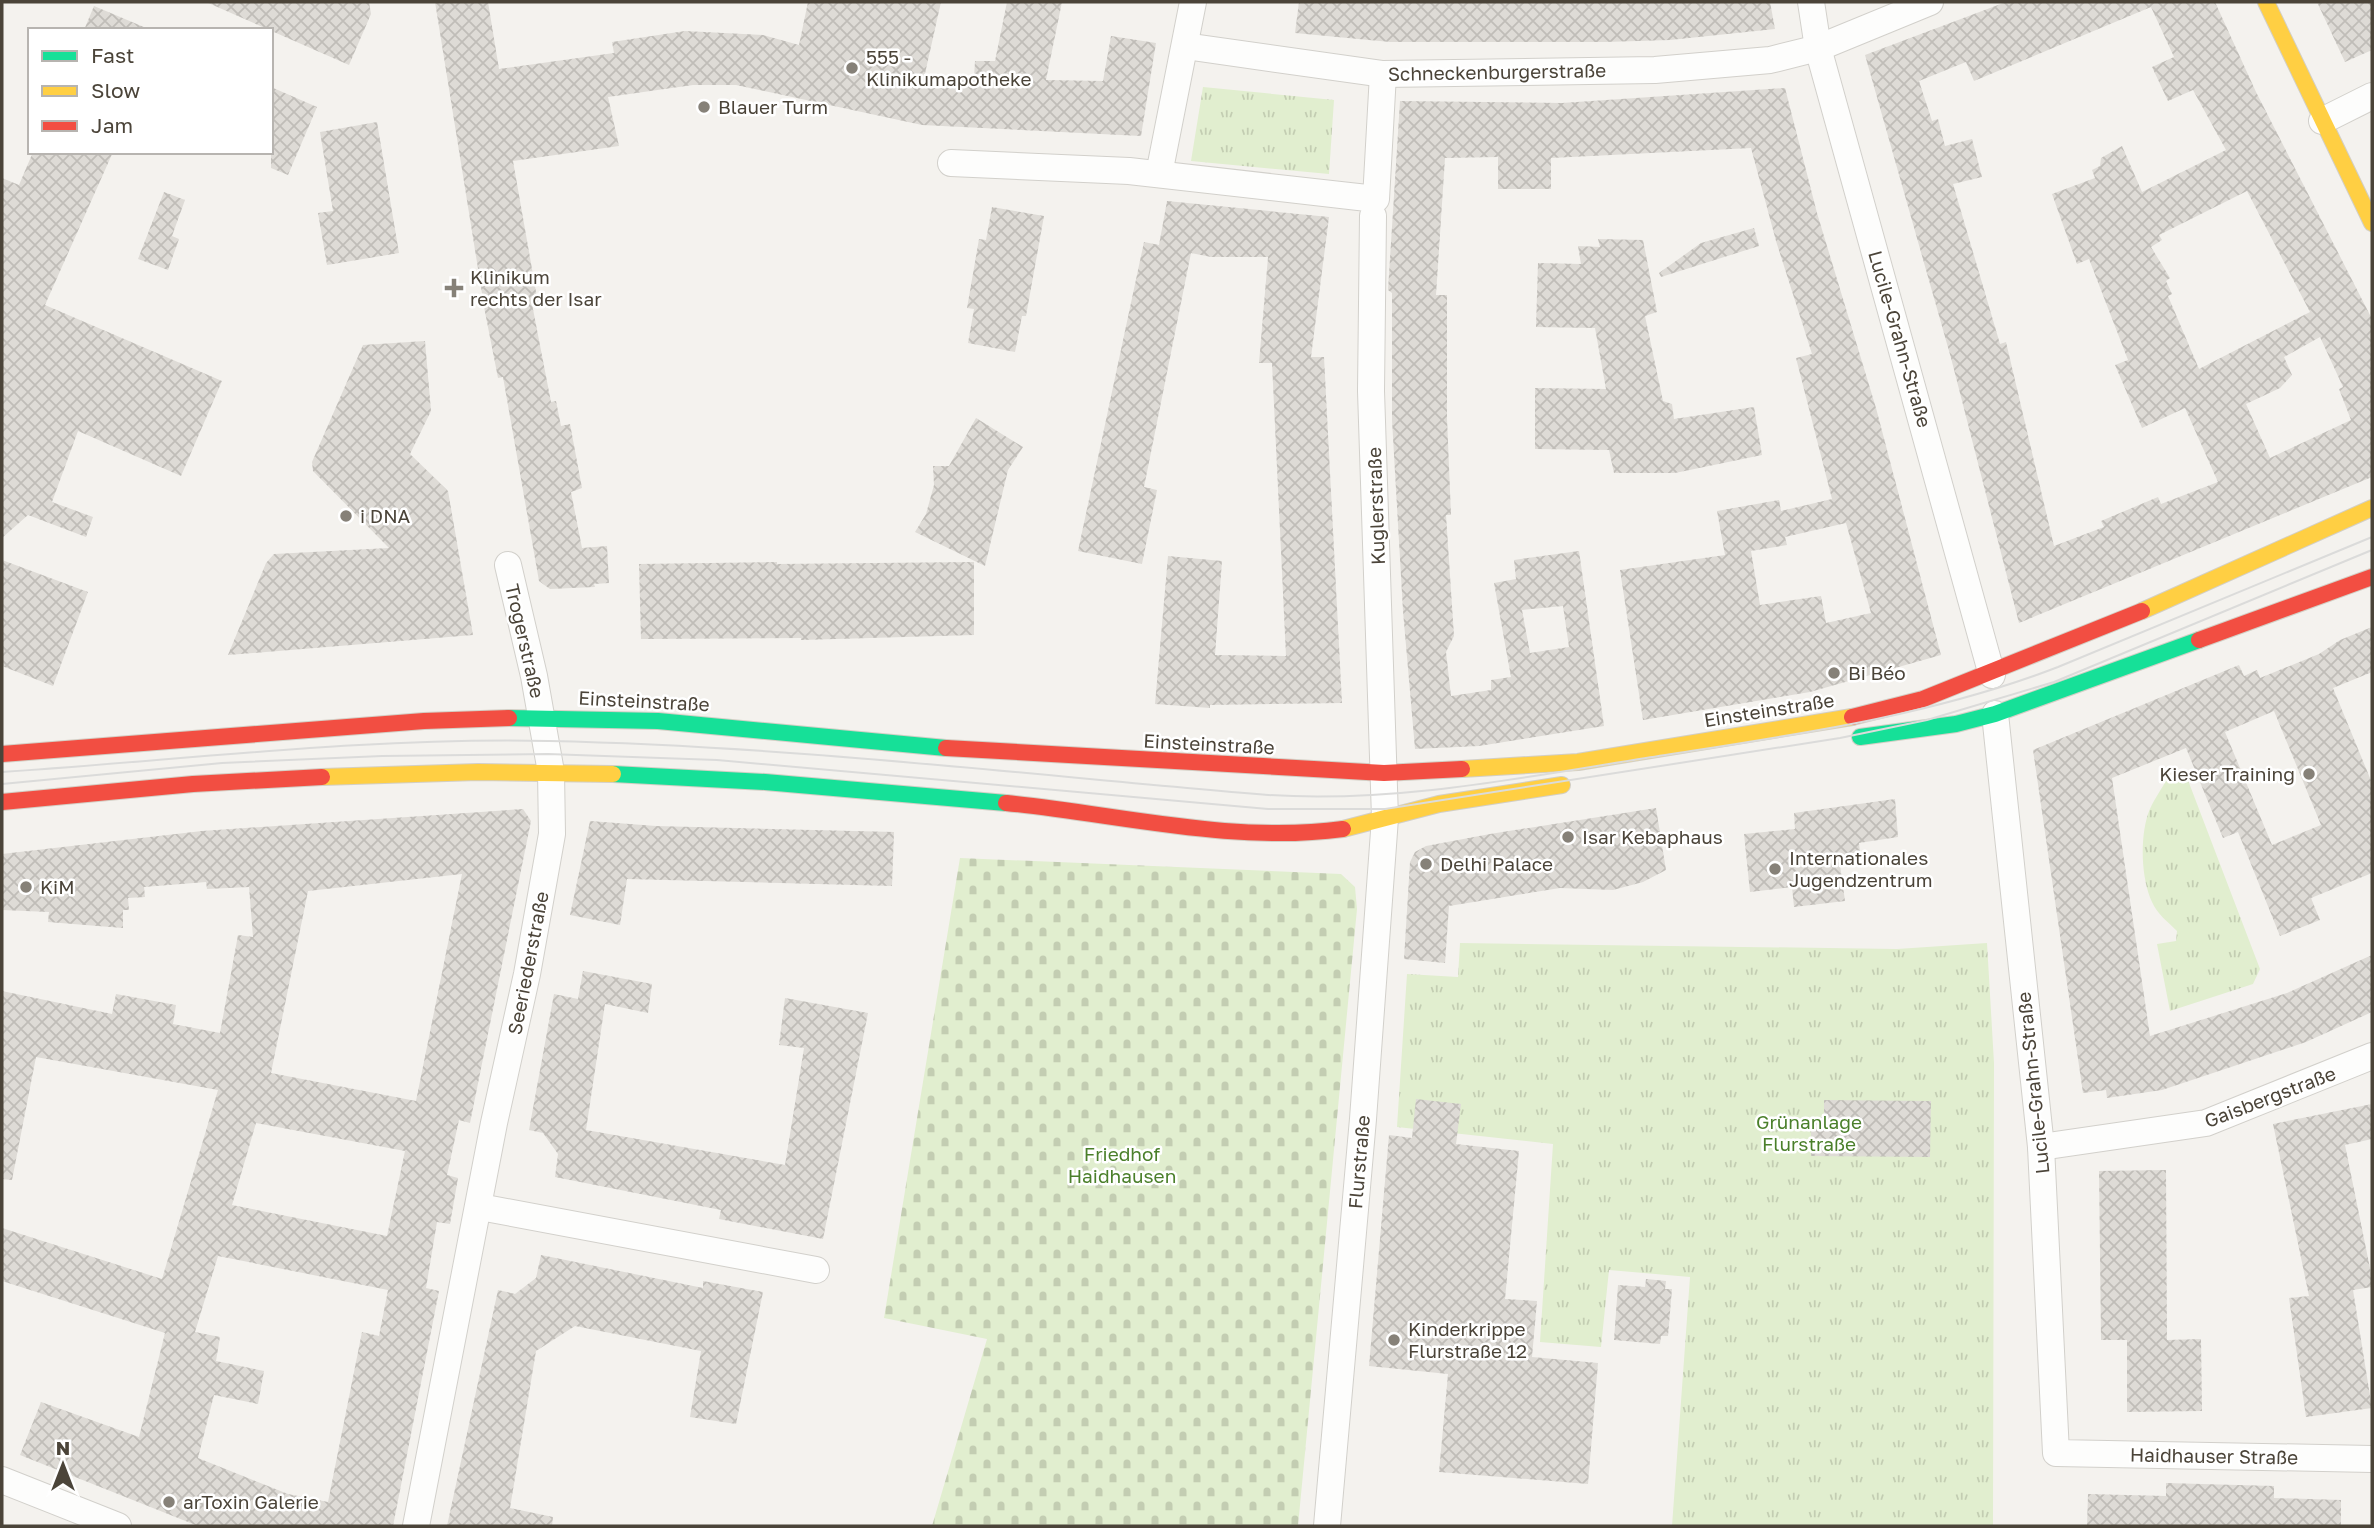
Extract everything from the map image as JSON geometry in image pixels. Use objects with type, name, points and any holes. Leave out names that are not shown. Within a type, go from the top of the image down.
[{"type":"main road","points":[[2266,2],[2372,223]]},
{"type":"main road","name":"Einsteinstraße","points":[[2,802],[271,777],[380,772],[551,772],[768,782],[1274,832],[1339,830],[1385,796],[1858,716],[1923,699],[1992,675],[2298,544],[2372,509]]},
{"type":"main road","points":[[1841,740],[1956,724],[1994,714],[2372,577]]},
{"type":"main road","name":"Einsteinstraße","points":[[2,754],[424,721],[541,717],[658,721],[1008,754],[1385,796],[1425,807],[1584,782]]},
{"type":"street","points":[[1159,174],[1193,2]]},
{"type":"street","name":"Lucile-Grahn-Straße","points":[[1811,2],[1818,48],[1992,675]]},
{"type":"street","name":"Schneckenburgerstraße","points":[[1185,46],[1383,74],[1655,70],[1770,60],[1818,48],[1930,2]]},
{"type":"street","name":"Kuglerstraße","points":[[1383,74],[1375,208],[1371,391],[1385,796]]},
{"type":"street","points":[[2322,121],[2372,96]]},
{"type":"street","points":[[951,163],[1159,174],[1375,208]]},
{"type":"street","name":"Trogerstraße","points":[[508,565],[541,717]]},
{"type":"street","name":"Lucile-Grahn-Straße","points":[[1994,714],[2041,1147],[2056,1453]]},
{"type":"street","name":"Seeriederstraße","points":[[416,1526],[550,846],[554,807],[541,717]]},
{"type":"street","name":"Flurstraße","points":[[1327,1526],[1364,1111],[1385,796]]},
{"type":"street","name":"Gaisbergstraße","points":[[2041,1147],[2206,1123],[2372,1056]]},
{"type":"street","points":[[480,1207],[816,1270]]},
{"type":"street","name":"Haidhauser Straße","points":[[2056,1453],[2372,1459]]},
{"type":"street","points":[[2,1480],[118,1526]]},
{"type":"green space","points":[[1203,87],[1334,100],[1329,174],[1191,161]]},
{"type":"green space","points":[[2186,775],[2260,969],[2253,984],[2170,1011],[2157,944],[2176,941],[2177,931],[2154,906],[2148,892],[2143,846],[2148,814],[2167,779]]},
{"type":"green space","name":"Friedhof Haidhausen","points":[[960,858],[1341,874],[1355,887],[1357,909],[1298,1526],[932,1526],[987,1339],[884,1318]]},
{"type":"green space","name":"Grünanlage Flurstraße","points":[[1460,943],[1897,949],[1987,943],[1994,1063],[1993,1526],[1672,1526],[1690,1277],[1609,1270],[1601,1347],[1540,1342],[1553,1144],[1397,1127],[1407,974],[1458,977]]},
{"type":"building","points":[[206,2],[369,2],[371,14],[349,65],[273,32],[273,28],[265,28]]},
{"type":"building","points":[[435,2],[488,2],[499,69],[614,53],[612,42],[685,31],[763,35],[799,45],[808,2],[941,2],[924,78],[974,78],[975,61],[995,61],[1007,2],[1062,2],[1046,80],[1103,81],[1111,36],[1156,43],[1141,136],[922,125],[736,85],[693,85],[608,97],[619,146],[513,161],[538,303],[532,304],[551,402],[556,401],[561,426],[570,424],[582,488],[571,492],[582,548],[607,546],[609,583],[594,584],[595,587],[550,589],[539,581],[503,377],[498,378],[485,312]]},
{"type":"building","points":[[1299,2],[1770,2],[1775,29],[1670,40],[1390,42],[1295,33]]},
{"type":"building","points":[[2006,2],[2215,2],[2256,92],[2372,319],[2372,477],[2019,623],[1951,358],[1865,55]],"holes":[[[2151,7],[2174,57],[2152,67],[2168,101],[2193,90],[2226,150],[2142,192],[2122,146],[2101,158],[2100,166],[2092,170],[2095,178],[2052,194],[2077,264],[2089,259],[2128,360],[2115,365],[2142,428],[2185,408],[2218,482],[2161,504],[2158,497],[2101,521],[2104,527],[2054,546],[2006,342],[2000,344],[1953,184],[1982,177],[1972,139],[1945,146],[1938,119],[1932,121],[1919,81],[1966,62],[1974,81]],[[2247,191],[2310,312],[2199,369],[2168,296],[2172,294],[2166,281],[2170,278],[2151,247],[2162,240],[2159,235]],[[2320,337],[2343,387],[2339,389],[2351,420],[2270,458],[2246,404],[2280,388],[2292,375],[2284,357]]]},
{"type":"building","points":[[2317,2],[2372,2],[2372,50],[2345,62]]},
{"type":"building","points":[[94,6],[146,28],[85,28]]},
{"type":"building","points":[[273,88],[317,107],[288,175],[271,168]]},
{"type":"building","points":[[1785,88],[1817,213],[1876,408],[1941,655],[1810,692],[1643,720],[1620,570],[1725,555],[1717,511],[1779,500],[1781,511],[1832,499],[1796,358],[1812,354],[1776,241],[1751,148],[1551,158],[1551,189],[1498,189],[1498,157],[1445,158],[1436,295],[1447,295],[1447,418],[1451,515],[1446,515],[1454,636],[1446,652],[1451,696],[1491,690],[1491,680],[1511,677],[1494,583],[1516,579],[1514,560],[1579,551],[1604,726],[1479,746],[1415,749],[1403,611],[1392,420],[1392,293],[1388,290],[1400,101],[1562,103]],"holes":[[[1846,523],[1871,613],[1826,623],[1821,596],[1760,605],[1751,551],[1787,545],[1785,537]],[[1563,606],[1569,647],[1530,653],[1522,610]]]},
{"type":"building","points":[[377,122],[399,253],[327,265],[318,213],[333,211],[320,132]]},
{"type":"building","points":[[32,154],[112,154],[45,305],[222,381],[181,476],[78,431],[52,502],[93,517],[86,537],[28,515],[2,538],[2,178],[19,185]]},
{"type":"building","points":[[164,192],[185,200],[172,236],[179,239],[168,270],[138,259]]},
{"type":"building","points":[[1167,201],[1329,217],[1311,357],[1324,357],[1342,703],[1210,705],[1210,708],[1155,704],[1168,556],[1222,561],[1215,655],[1286,656],[1272,363],[1259,363],[1268,257],[1211,257],[1191,253],[1144,487],[1157,490],[1142,564],[1078,551],[1144,242],[1159,245]]},
{"type":"building","points":[[992,207],[1044,216],[1026,316],[1022,316],[1015,352],[968,343],[974,309],[967,308],[979,239],[986,240]]},
{"type":"building","points":[[1754,228],[1759,246],[1661,277],[1659,273],[1701,243]]},
{"type":"building","points":[[1598,239],[1643,240],[1657,312],[1645,316],[1663,401],[1672,404],[1674,419],[1754,407],[1762,455],[1675,473],[1614,473],[1609,450],[1535,449],[1535,388],[1606,389],[1595,328],[1536,327],[1538,263],[1581,264],[1578,246],[1600,247]]},
{"type":"building","points":[[425,341],[431,411],[410,454],[448,491],[473,635],[228,655],[266,563],[274,554],[389,548],[313,471],[312,462],[363,345]]},
{"type":"building","points":[[976,418],[1023,447],[1008,470],[985,566],[915,532],[926,514],[934,485],[933,466],[949,466]]},
{"type":"building","points":[[2,560],[88,592],[53,686],[2,666]]},
{"type":"building","points":[[974,562],[974,635],[801,640],[641,639],[639,564]]},
{"type":"building","points":[[2372,627],[2372,672],[2333,688],[2372,783],[2372,873],[2311,898],[2320,920],[2280,936],[2238,832],[2223,838],[2186,748],[2112,778],[2150,1036],[2287,993],[2372,955],[2372,1012],[2306,1042],[2162,1090],[2107,1098],[2106,1090],[2083,1093],[2033,750],[2239,665],[2244,676],[2257,670],[2260,678],[2319,654],[2340,640]],"holes":[[[2274,711],[2321,825],[2272,845],[2225,732]]]},
{"type":"building","points":[[1895,799],[1898,837],[1859,843],[1861,862],[1840,865],[1845,901],[1794,907],[1792,887],[1750,892],[1744,834],[1795,829],[1794,813]]},
{"type":"building","points":[[1656,808],[1666,870],[1643,882],[1613,890],[1560,888],[1449,906],[1445,963],[1404,959],[1410,862],[1415,852],[1426,846],[1490,834]]},
{"type":"building","points":[[523,809],[531,821],[470,1123],[459,1120],[447,1175],[458,1178],[450,1224],[437,1222],[426,1288],[439,1291],[393,1526],[198,1526],[20,1455],[41,1402],[139,1437],[165,1333],[2,1281],[2,1228],[162,1279],[218,1090],[36,1057],[12,1180],[2,1179],[2,991],[112,1014],[116,994],[176,1005],[173,1024],[220,1033],[238,935],[253,937],[249,887],[207,889],[206,882],[144,887],[145,897],[128,898],[129,910],[123,910],[123,928],[48,922],[49,912],[2,910],[2,854],[202,831]],"holes":[[[462,874],[416,1101],[271,1073],[308,891]],[[256,1123],[405,1151],[387,1236],[232,1205]],[[218,1256],[388,1290],[379,1336],[362,1332],[328,1502],[288,1494],[198,1458],[214,1395],[258,1404],[264,1371],[216,1361],[220,1337],[195,1332]]]},
{"type":"building","points":[[590,821],[656,826],[894,832],[892,886],[627,879],[620,925],[570,915]]},
{"type":"building","points":[[583,971],[652,984],[648,1013],[605,1004],[586,1130],[785,1165],[804,1048],[779,1045],[785,998],[868,1013],[823,1239],[719,1219],[721,1210],[555,1177],[558,1154],[543,1133],[529,1130],[554,994],[578,999]]},
{"type":"building","points":[[1416,1099],[1461,1104],[1456,1144],[1519,1151],[1505,1299],[1537,1301],[1532,1357],[1598,1363],[1588,1484],[1439,1472],[1448,1374],[1369,1366],[1389,1135],[1412,1138]]},
{"type":"building","points":[[1824,1100],[1931,1101],[1930,1157],[1811,1156],[1811,1117],[1824,1117]]},
{"type":"building","points":[[2372,1104],[2372,1139],[2345,1145],[2372,1278],[2372,1287],[2353,1290],[2372,1408],[2306,1417],[2289,1298],[2309,1296],[2273,1124]]},
{"type":"building","points":[[2166,1170],[2167,1340],[2201,1339],[2202,1411],[2127,1412],[2127,1340],[2101,1340],[2099,1171]]},
{"type":"building","points":[[541,1255],[703,1288],[703,1281],[763,1292],[736,1424],[690,1417],[701,1351],[575,1326],[536,1351],[510,1508],[553,1517],[552,1526],[447,1526],[498,1290],[515,1294],[536,1278]]},
{"type":"building","points":[[1646,1279],[1666,1281],[1665,1289],[1672,1289],[1668,1336],[1661,1336],[1660,1344],[1614,1340],[1618,1285],[1645,1287]]},
{"type":"building","points":[[2166,1483],[2274,1486],[2274,1498],[2341,1500],[2341,1526],[2087,1526],[2088,1494],[2166,1496]]},
{"type":"tram line","points":[[2,772],[412,742],[549,741],[819,755],[1268,795],[1316,797],[1410,792],[1505,781],[1803,733],[1957,700],[2058,667],[2372,537]]},
{"type":"tram line","points":[[2,784],[222,763],[382,756],[548,754],[717,760],[1268,809],[1385,809],[1840,738],[1927,720],[2054,682],[2372,550]]},
{"type":"traffic: fast","points":[[1860,737],[1956,724],[1995,714],[2199,640]]},
{"type":"traffic: fast","points":[[509,718],[658,721],[946,748]]},
{"type":"traffic: fast","points":[[613,774],[765,782],[1006,803]]},
{"type":"traffic: slow","points":[[2266,2],[2372,223]]},
{"type":"traffic: slow","points":[[2142,611],[2372,508]]},
{"type":"traffic: slow","points":[[1462,769],[1578,762],[1852,717]]},
{"type":"traffic: slow","points":[[322,777],[478,772],[613,774]]},
{"type":"traffic: slow","points":[[1343,829],[1439,804],[1562,785]]},
{"type":"traffic: jam","points":[[2199,640],[2372,577]]},
{"type":"traffic: jam","points":[[1852,717],[1923,699],[2142,611]]},
{"type":"traffic: jam","points":[[2,754],[424,721],[509,718]]},
{"type":"traffic: jam","points":[[946,748],[1384,773],[1462,769]]},
{"type":"traffic: jam","points":[[2,802],[193,784],[322,777]]},
{"type":"traffic: jam","points":[[1006,803],[1217,830],[1301,833],[1343,829]]},
{"type":"place","name":"555 - Klinikumapotheke","points":[[852,68]]},
{"type":"place","name":"Blauer Turm","points":[[704,107]]},
{"type":"place","name":"Klinikum rechts der Isar","points":[[454,288]]},
{"type":"place","name":"i DNA","points":[[346,516]]},
{"type":"place","name":"Bi Béo","points":[[1834,673]]},
{"type":"place","name":"Kieser Training","points":[[2309,774]]},
{"type":"place","name":"Isar Kebaphaus","points":[[1568,837]]},
{"type":"place","name":"Delhi Palace","points":[[1426,864]]},
{"type":"place","name":"Internationales Jugendzentrum","points":[[1775,869]]},
{"type":"place","name":"KiM","points":[[26,887]]},
{"type":"place","name":"Kinderkrippe Flurstraße 12","points":[[1394,1340]]},
{"type":"place","name":"arToxin Galerie","points":[[169,1502]]}]
